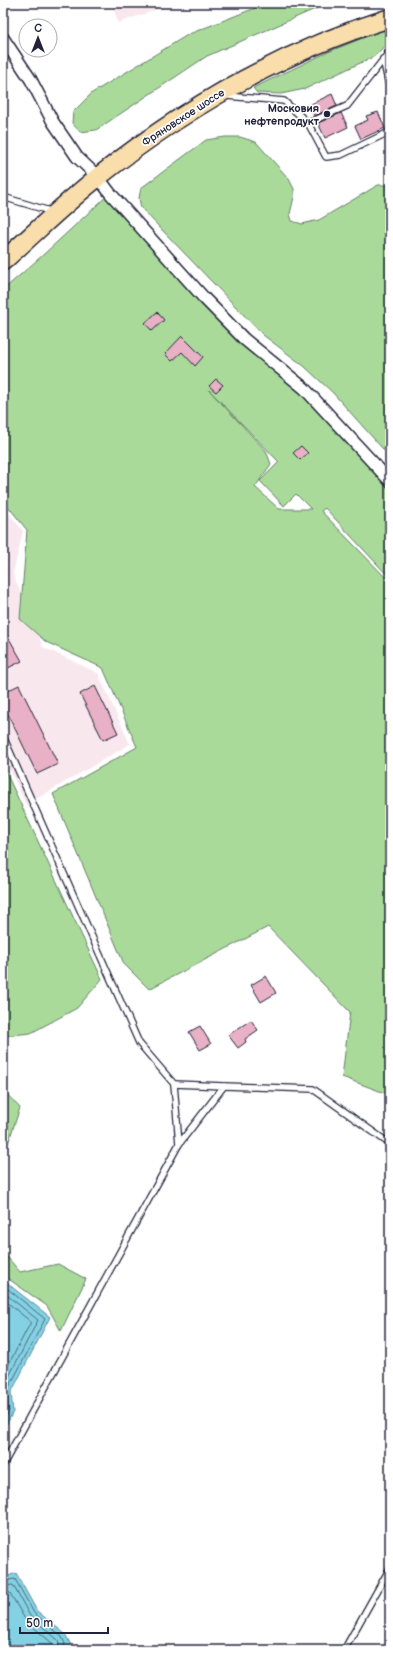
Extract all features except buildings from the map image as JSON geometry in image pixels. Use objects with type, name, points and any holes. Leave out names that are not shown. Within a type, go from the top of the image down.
[{"type":"main road","name":"Фряновское шоссе","points":[[3,261],[98,177],[160,130],[215,95],[260,70],[303,51],[341,35],[390,18]]},
{"type":"street","points":[[3,38],[31,80],[53,122],[77,157],[98,177],[110,193],[204,298],[244,339],[304,388],[390,481]]},
{"type":"lane","points":[[308,123],[347,106],[390,51]]},
{"type":"lane","points":[[383,59],[390,90]]},
{"type":"lane","points":[[215,95],[284,101],[308,123],[326,157],[341,155],[389,132],[390,130]]},
{"type":"lane","points":[[3,197],[57,213]]},
{"type":"lane","points":[[3,736],[139,1043],[174,1084],[179,1144]]},
{"type":"lane","points":[[174,1084],[313,1088],[390,1144]]},
{"type":"lane","points":[[3,1465],[179,1144],[224,1086]]},
{"type":"lane","points":[[344,1650],[390,1568]]},
{"type":"shaded area","points":[[112,3],[176,3],[118,23]]},
{"type":"shaded area","points":[[3,506],[23,531],[13,574],[43,647],[98,673],[130,744],[26,805],[3,755]]},
{"type":"green space","points":[[268,3],[329,3],[207,56],[96,130],[80,132],[72,123],[73,112],[92,93],[189,34]]},
{"type":"green space","points":[[390,27],[390,40],[375,56],[305,89],[281,94],[257,93],[253,88],[328,52]]},
{"type":"green space","points":[[225,137],[240,137],[256,142],[289,179],[294,189],[294,197],[290,214],[292,221],[302,224],[319,220],[378,185],[390,185],[390,457],[333,393],[304,366],[263,335],[141,208],[139,198],[141,188],[206,140]]},
{"type":"green space","points":[[110,193],[204,298],[304,388],[390,481],[390,578],[325,508],[321,511],[390,582],[390,1095],[342,1077],[350,1012],[268,927],[149,989],[124,964],[53,794],[137,747],[103,668],[46,642],[20,619],[27,530],[3,500],[3,290]],"holes":[[[209,390],[279,462],[260,481],[284,506],[296,494],[311,509],[279,509],[255,487],[271,464],[266,451]]]},
{"type":"green space","points":[[3,766],[102,979],[77,1008],[31,1033],[3,1036]]},
{"type":"green space","points":[[3,1090],[20,1108],[3,1158]]},
{"type":"green space","points":[[3,1252],[20,1272],[58,1264],[86,1279],[61,1331],[47,1306],[3,1275]]},
{"type":"water","points":[[3,1280],[50,1317],[11,1393],[13,1412],[3,1431]]},
{"type":"water","points":[[16,1573],[37,1611],[65,1634],[71,1645],[65,1650],[3,1650],[3,1578]]},
{"type":"place","name":"Московия нефтепродукт","points":[[327,114]]}]
